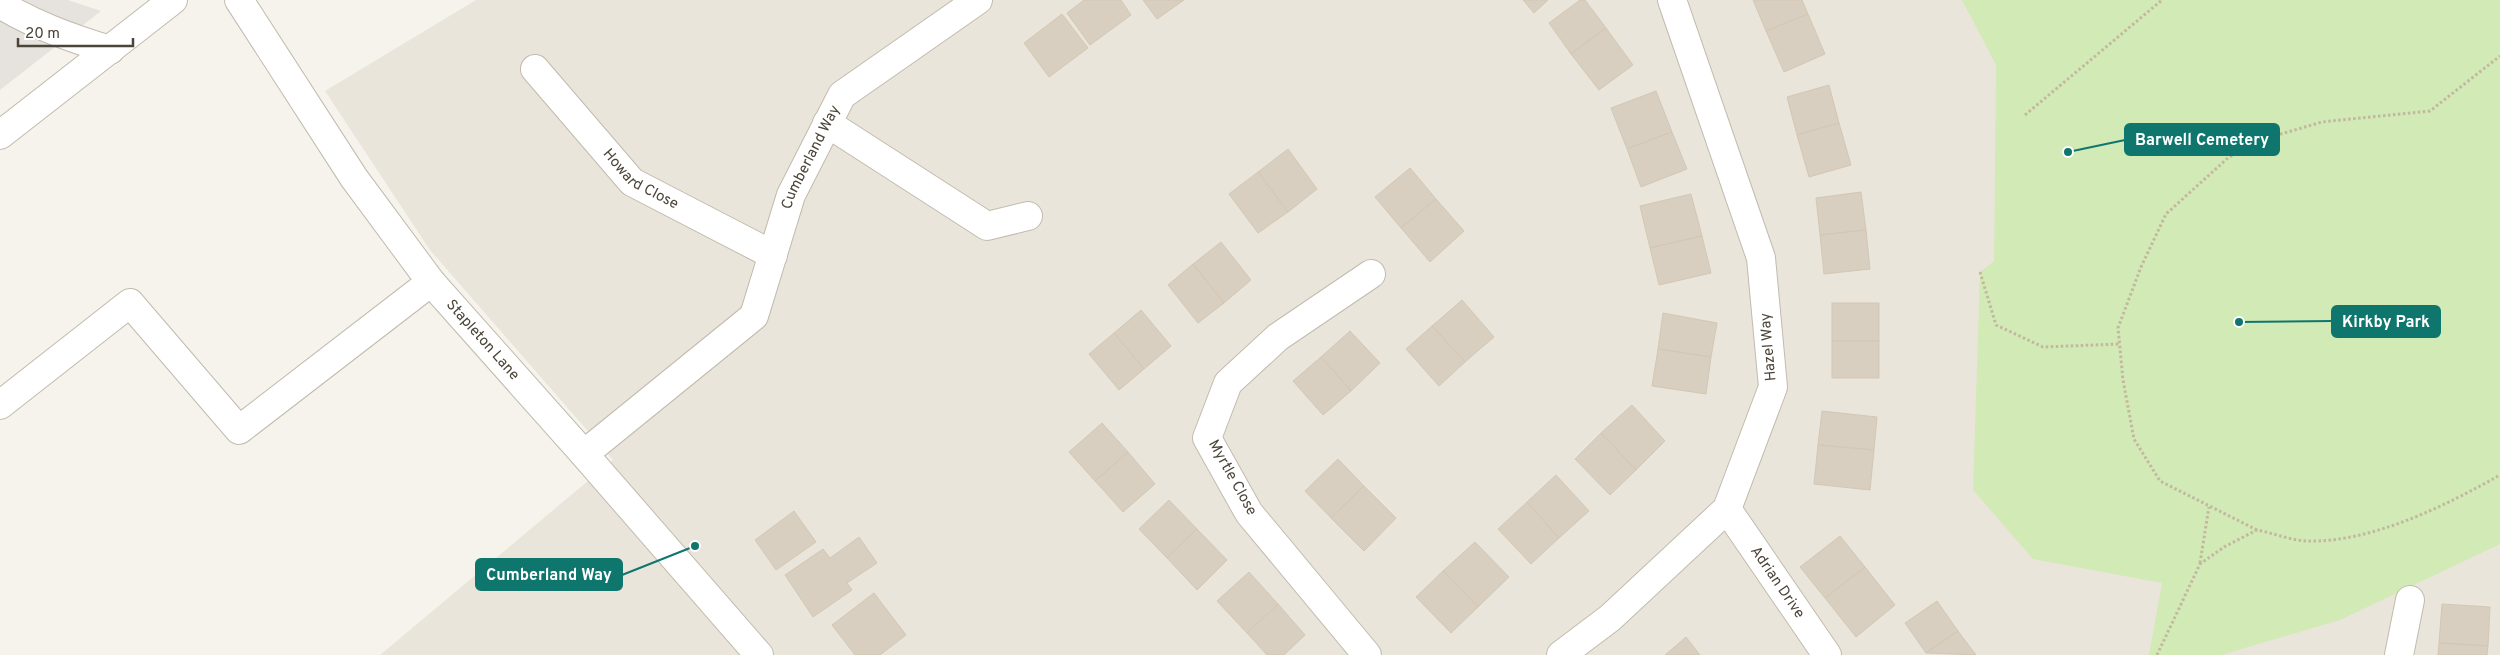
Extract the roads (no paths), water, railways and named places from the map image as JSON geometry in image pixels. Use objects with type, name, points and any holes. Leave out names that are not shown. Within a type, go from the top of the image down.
[{"type":"street","points":[[0,135],[173,0]]},
{"type":"street","name":"Stapleton Lane","points":[[239,0],[354,178],[431,282],[759,655]]},
{"type":"street","name":"Cumberland Way","points":[[584,454],[754,316],[791,195],[842,95],[946,9],[978,0]]},
{"type":"street","name":"Hazel Way","points":[[1561,655],[1610,618],[1727,509],[1773,388],[1761,258],[1672,0]]},
{"type":"street","points":[[0,4],[24,19],[110,50]]},
{"type":"street","name":"Howard Close","points":[[536,69],[632,182],[772,255]]},
{"type":"street","points":[[827,123],[987,226],[1028,216]]},
{"type":"street","name":"Myrtle Close","points":[[1367,655],[1249,513],[1207,438],[1228,383],[1278,337],[1370,274]]},
{"type":"street","points":[[0,406],[130,303],[239,430],[431,282]]},
{"type":"street","name":"Adrian Drive","points":[[1727,509],[1827,655]]},
{"type":"street","points":[[2399,655],[2410,600]]},
{"type":"place","name":"Barwell Cemetery","points":[[2068,152]]},
{"type":"place","name":"Kirkby Park","points":[[2239,322]]},
{"type":"place","name":"Cumberland Way","points":[[695,546]]}]
